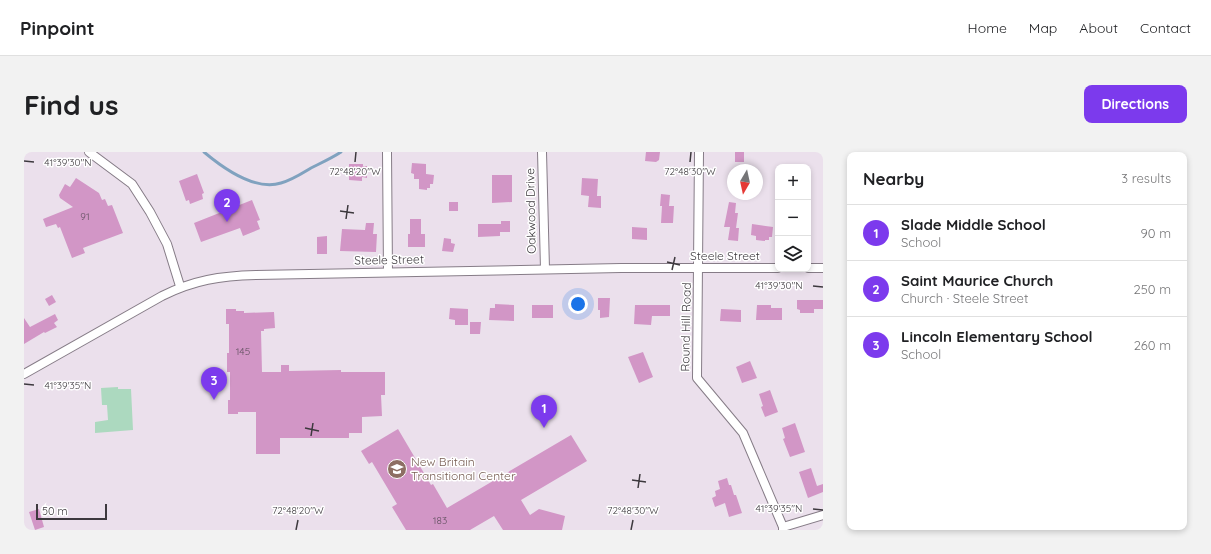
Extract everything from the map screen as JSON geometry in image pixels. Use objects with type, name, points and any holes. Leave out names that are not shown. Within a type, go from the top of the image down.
[{"type":"street","points":[[89,152],[132,184],[150,212],[167,244],[180,286]]},
{"type":"street","points":[[387,152],[388,272]]},
{"type":"street","name":"Oakwood Drive","points":[[542,152],[545,269]]},
{"type":"street","name":"Round Hill Road","points":[[699,152],[697,378],[743,432],[783,528]]},
{"type":"street","name":"Steele Street","points":[[24,374],[180,286],[200,281],[233,276],[545,269],[775,268]]},
{"type":"street","points":[[811,268],[823,268]]},
{"type":"street","points":[[783,528],[823,515]]},
{"type":"green space","points":[[118,387],[118,389],[131,389],[133,430],[95,433],[95,422],[108,420],[107,405],[102,405],[101,388]]},
{"type":"building","points":[[646,152],[660,152],[659,160],[656,162],[645,161]]},
{"type":"building","points":[[735,152],[744,152],[744,162],[735,162]]},
{"type":"building","points":[[412,163],[426,164],[426,174],[434,175],[433,184],[430,184],[430,188],[427,188],[427,190],[419,189],[419,179],[414,179],[414,174],[411,173]]},
{"type":"building","points":[[349,164],[363,164],[363,166],[367,166],[367,178],[362,177],[362,181],[349,180]]},
{"type":"building","points":[[197,174],[204,193],[202,194],[203,199],[190,204],[189,200],[186,201],[179,181]]},
{"type":"building","points":[[492,175],[512,175],[512,202],[492,203]]},
{"type":"building","points":[[76,178],[99,193],[102,200],[105,199],[108,206],[112,205],[123,233],[83,248],[85,253],[72,258],[60,227],[58,228],[56,224],[46,227],[43,219],[73,207],[60,198],[59,195],[65,184],[70,187]]},
{"type":"building","points":[[582,178],[598,179],[597,196],[601,196],[601,208],[588,207],[589,196],[581,195]]},
{"type":"building","points":[[661,194],[670,195],[669,206],[674,206],[673,223],[661,223]]},
{"type":"building","points":[[252,200],[260,220],[257,221],[260,229],[243,236],[240,228],[201,242],[194,223]]},
{"type":"building","points":[[449,202],[458,202],[458,211],[449,211]]},
{"type":"building","points":[[729,202],[736,203],[735,213],[738,213],[736,228],[739,228],[738,241],[728,240],[730,227],[724,227]]},
{"type":"building","points":[[410,219],[421,219],[421,234],[425,234],[425,247],[408,247]]},
{"type":"building","points":[[501,221],[510,221],[510,232],[500,232],[500,236],[478,237],[478,224],[501,224]]},
{"type":"building","points":[[366,223],[374,223],[373,234],[377,234],[376,252],[340,251],[342,229],[365,230]]},
{"type":"building","points":[[752,224],[773,227],[772,237],[769,237],[769,240],[765,241],[756,240],[756,236],[751,235]]},
{"type":"building","points":[[632,227],[647,228],[647,240],[632,239]]},
{"type":"building","points":[[327,236],[327,254],[317,254],[317,237]]},
{"type":"building","points":[[444,238],[451,239],[451,243],[455,244],[453,252],[442,251]]},
{"type":"building","points":[[52,295],[56,302],[49,306],[45,299]]},
{"type":"building","points":[[598,298],[610,298],[609,317],[600,318]]},
{"type":"building","points":[[797,300],[823,300],[823,309],[814,309],[814,313],[800,313],[800,310],[797,309]]},
{"type":"building","points":[[495,304],[514,305],[514,321],[489,320],[490,308],[495,308]]},
{"type":"building","points":[[532,305],[553,305],[553,318],[532,318]]},
{"type":"building","points":[[635,305],[670,305],[670,316],[652,316],[651,325],[634,324]]},
{"type":"building","points":[[757,305],[771,305],[771,308],[782,308],[782,320],[756,320]]},
{"type":"building","points":[[450,308],[468,309],[468,325],[455,325],[455,320],[449,319]]},
{"type":"building","points":[[226,309],[236,309],[236,311],[244,311],[244,313],[274,312],[275,328],[264,329],[264,331],[261,331],[262,372],[281,372],[281,365],[289,365],[289,371],[341,370],[341,372],[385,372],[385,395],[381,395],[382,416],[362,417],[362,433],[349,433],[349,438],[280,438],[280,454],[256,454],[256,412],[238,412],[238,414],[228,414],[228,400],[230,400],[230,372],[227,372],[227,353],[229,353],[229,324],[226,324]]},
{"type":"building","points":[[721,309],[741,310],[741,322],[720,321]]},
{"type":"building","points":[[55,314],[58,320],[54,323],[57,327],[45,333],[44,332],[24,344],[24,318],[30,327]]},
{"type":"building","points":[[470,322],[481,322],[480,334],[470,334]]},
{"type":"building","points":[[643,352],[653,377],[639,383],[628,357]]},
{"type":"building","points":[[750,361],[757,378],[742,383],[736,367]]},
{"type":"building","points":[[770,390],[778,412],[765,417],[761,407],[763,406],[759,394]]},
{"type":"building","points":[[795,423],[805,452],[790,457],[783,439],[785,438],[782,428]]},
{"type":"building","points":[[398,429],[431,485],[433,484],[447,508],[571,435],[587,461],[521,500],[530,515],[539,509],[565,516],[562,530],[503,530],[494,516],[470,530],[406,530],[392,507],[397,504],[372,462],[369,464],[361,451]]},
{"type":"building","points":[[811,468],[817,486],[823,484],[823,492],[808,498],[799,472]]},
{"type":"building","points":[[727,478],[734,495],[736,495],[742,513],[729,517],[725,503],[715,507],[712,498],[716,496],[715,491],[720,489],[718,481]]},
{"type":"building","points":[[39,509],[44,527],[35,530],[29,512]]},
{"type":"waterway","points":[[204,152],[220,165],[250,181],[271,185],[293,179],[341,152]]},
{"type":"place","name":"Saint Maurice Church","points":[[227,222]]},
{"type":"place","name":"Lincoln Elementary School","points":[[214,400]]},
{"type":"place","name":"Slade Middle School","points":[[544,428]]},
{"type":"place","name":"New Britain Transitional Center","points":[[397,469]]}]
